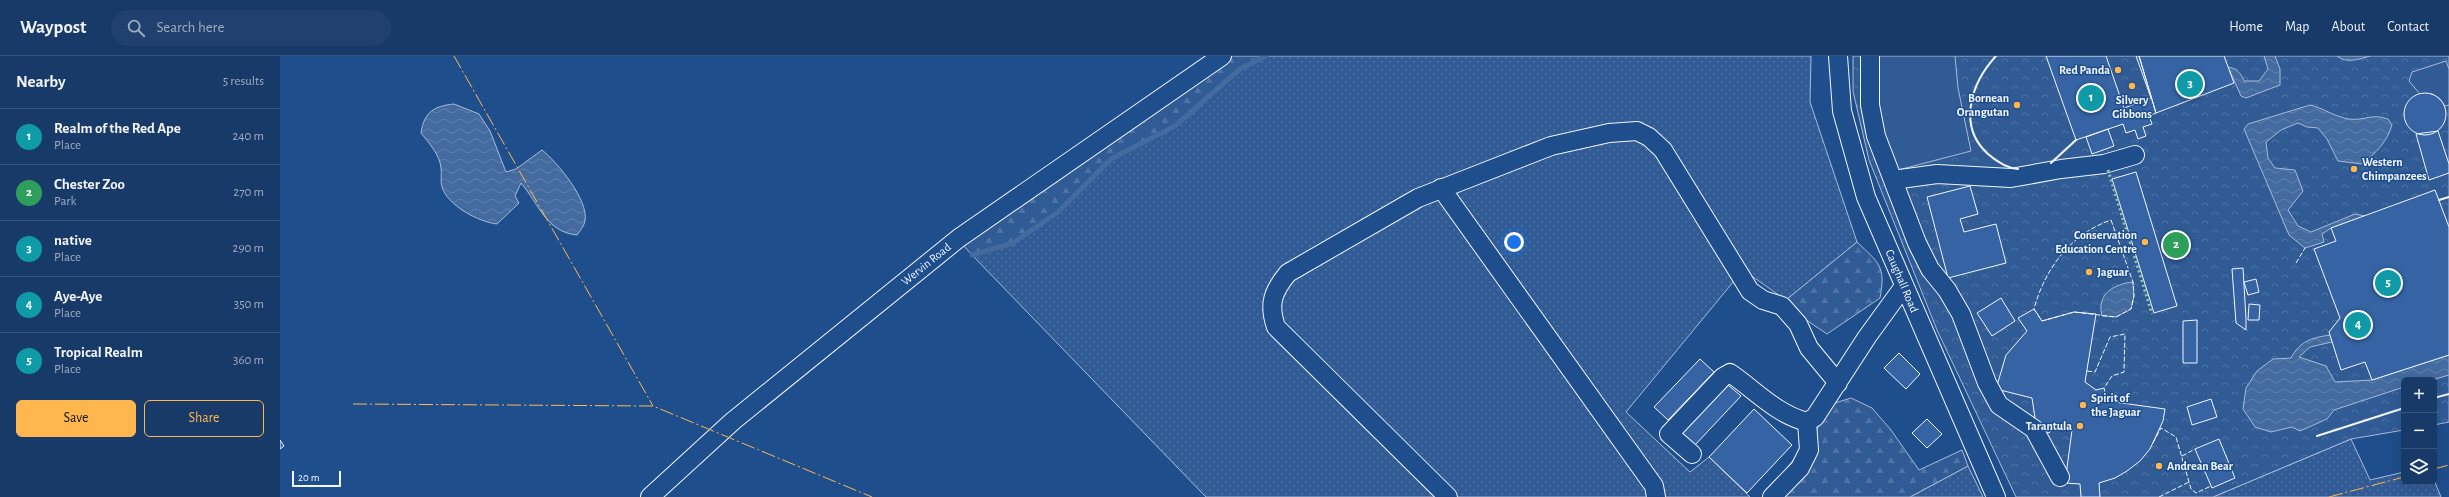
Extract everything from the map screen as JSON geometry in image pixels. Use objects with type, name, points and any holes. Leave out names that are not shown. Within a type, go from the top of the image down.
[{"type":"street","name":"Wervin Road","points":[[650,497],[733,421],[959,238],[1222,56]]},
{"type":"street","name":"Caughall Road","points":[[1838,56],[1842,111],[1866,197],[1996,497]]},
{"type":"street","points":[[1870,56],[1870,105],[1876,136],[1917,243],[1930,269],[1948,290],[1961,314],[1986,383],[1999,405],[2034,429],[2060,478]]},
{"type":"street","points":[[1448,497],[1276,327],[1271,313],[1272,297],[1278,285],[1288,273],[1418,198],[1551,146],[1609,133],[1637,131],[1650,137],[1663,150],[1750,291],[1763,300],[1782,306],[1798,324],[1809,348],[1838,383]]},
{"type":"street","points":[[1893,180],[1937,174],[2011,178],[2061,169],[2104,164],[2134,155]]},
{"type":"street","points":[[1441,188],[1654,486],[1656,497]]},
{"type":"street","points":[[1692,454],[1669,434],[1723,377],[1730,373],[1768,404],[1795,419],[1807,422],[1815,417],[1867,337],[1904,286]]},
{"type":"street","points":[[1772,497],[1800,468],[1810,450],[1807,422]]},
{"type":"green space","points":[[1224,56],[1266,56],[1240,69],[1175,126],[1111,159],[1058,212],[1013,243],[972,255],[962,244]]},
{"type":"green space","points":[[1266,56],[1811,56],[1810,102],[1857,242],[1786,300],[1743,270],[1626,412],[1690,472],[1709,457],[1750,497],[1206,497],[972,255],[1013,243],[1058,212],[1111,159],[1175,126],[1240,69]]},
{"type":"green space","points":[[1853,56],[2449,56],[2449,422],[2437,424],[2437,377],[2401,377],[2401,431],[2351,439],[2213,497],[2016,497],[1937,330],[1869,160],[1853,91]]},
{"type":"green space","points":[[1857,242],[1871,255],[1879,266],[1882,279],[1880,298],[1827,334],[1793,311],[1786,300]]},
{"type":"green space","points":[[1851,398],[1872,408],[1891,430],[1919,470],[1962,450],[1968,466],[1910,497],[1764,497],[1813,435],[1835,403]]},
{"type":"green space","points":[[2351,439],[2370,480],[2401,473],[2401,485],[2436,485],[2441,497],[2213,497]]},
{"type":"green space","points":[[1968,466],[1983,497],[1910,497]]},
{"type":"shaded area","points":[[1875,56],[1955,56],[1958,88],[1971,151],[1894,171],[1881,128]]},
{"type":"shaded area","points":[[2446,61],[2449,69],[2449,105],[2445,106],[2439,98],[2432,94],[2420,94],[2409,81],[2412,72]]},
{"type":"water","points":[[2264,56],[2275,56],[2280,69],[2280,85],[2246,98],[2241,96],[2228,67],[2238,71],[2244,81],[2259,81],[2268,69]]},
{"type":"water","points":[[2337,56],[2370,56],[2345,60]]},
{"type":"water","points":[[454,104],[479,114],[490,131],[506,172],[516,169],[542,150],[556,163],[577,192],[585,212],[583,227],[577,235],[566,233],[550,223],[521,183],[515,196],[519,203],[497,224],[482,220],[465,212],[451,201],[445,194],[442,187],[439,158],[434,149],[421,133],[422,126],[427,115],[431,111],[441,106]]},
{"type":"water","points":[[2310,105],[2349,119],[2382,117],[2388,119],[2392,125],[2387,137],[2380,147],[2362,164],[2338,161],[2327,139],[2318,128],[2307,127],[2298,123],[2281,130],[2266,142],[2268,158],[2275,168],[2295,170],[2303,191],[2288,210],[2298,226],[2311,232],[2355,214],[2365,216],[2331,228],[2322,234],[2324,242],[2305,248],[2289,235],[2244,129],[2248,124]]},
{"type":"water","points":[[2133,282],[2134,296],[2131,309],[2116,317],[2102,316],[2101,308],[2104,296],[2119,285]]},
{"type":"water","points":[[2330,335],[2332,342],[2310,347],[2299,357],[2326,366],[2335,382],[2372,380],[2449,355],[2449,375],[2437,379],[2437,377],[2401,377],[2401,388],[2334,410],[2327,419],[2300,431],[2292,427],[2271,432],[2255,427],[2243,409],[2246,388],[2257,371],[2273,359],[2291,358],[2294,352],[2302,344],[2317,337]]},
{"type":"building","points":[[2046,56],[2106,56],[2124,108],[2151,98],[2136,56],[2139,56],[2156,113],[2149,116],[2152,124],[2143,127],[2146,136],[2138,139],[2135,130],[2126,133],[2123,124],[2076,140]]},
{"type":"building","points":[[2139,56],[2224,56],[2234,83],[2156,113]]},
{"type":"building","points":[[2421,93],[2429,93],[2437,96],[2443,102],[2446,114],[2443,126],[2437,132],[2429,135],[2421,135],[2413,132],[2407,126],[2404,118],[2404,110],[2407,102],[2413,96]]},
{"type":"building","points":[[2108,129],[2114,146],[2092,154],[2086,137]]},
{"type":"building","points":[[2438,131],[2449,164],[2449,173],[2429,180],[2416,134]]},
{"type":"building","name":"Conservation Education Centre","points":[[2136,172],[2177,306],[2154,313],[2112,179]]},
{"type":"building","points":[[1970,186],[1978,214],[1960,219],[1964,232],[1996,224],[2006,263],[1948,278],[1927,197]]},
{"type":"building","points":[[2435,190],[2449,227],[2449,355],[2372,380],[2365,362],[2341,370],[2329,332],[2340,318],[2314,249],[2336,241],[2331,228]]},
{"type":"building","points":[[2243,268],[2246,330],[2236,323],[2232,269]]},
{"type":"building","points":[[2256,279],[2259,292],[2248,295],[2244,282]]},
{"type":"building","points":[[2001,298],[2015,321],[1992,336],[1977,313]]},
{"type":"building","points":[[2249,304],[2260,305],[2259,320],[2248,320]]},
{"type":"building","name":"Spirit of the Jaguar","points":[[2034,309],[2042,321],[2074,312],[2096,314],[2085,382],[2096,390],[2104,388],[2107,401],[2165,409],[2163,421],[2150,449],[2140,461],[2127,471],[2115,478],[2099,483],[2100,497],[2081,497],[2080,484],[2065,483],[2072,430],[2057,423],[2049,433],[2044,430],[2035,418],[2032,398],[1996,389],[2006,355],[2027,331],[2018,318]]},
{"type":"building","points":[[2197,320],[2197,363],[2183,363],[2183,321]]},
{"type":"building","points":[[1899,353],[1920,374],[1906,389],[1884,368]]},
{"type":"building","points":[[1700,359],[1714,372],[1668,420],[1654,407]]},
{"type":"building","points":[[1727,384],[1741,396],[1695,445],[1681,432]]},
{"type":"building","points":[[2211,399],[2217,417],[2192,425],[2187,407]]},
{"type":"building","points":[[1754,409],[1792,445],[1747,493],[1709,457]]},
{"type":"building","points":[[1927,419],[1942,434],[1927,448],[1912,433]]},
{"type":"building","points":[[2219,439],[2235,478],[2212,488],[2195,449]]},
{"type":"building","points":[[280,440],[284,446],[280,449]]},
{"type":"waterway","points":[[972,255],[1013,243],[1058,212],[1111,159],[1175,126],[1240,69],[1266,56]]},
{"type":"hedge","points":[[2108,170],[2152,314]]},
{"type":"fence","points":[[2111,220],[2133,282],[2134,296],[2131,309],[2116,317],[2074,312],[2042,321],[2034,309],[2045,280],[2053,267],[2062,254],[2084,234],[2111,220]]},
{"type":"fence","points":[[2296,263],[2305,248]]},
{"type":"fence","points":[[2087,371],[2095,372],[2110,337],[2125,334],[2124,372],[2112,376],[2104,388]]},
{"type":"fence","points":[[2153,443],[2161,428],[2176,437],[2191,489],[2196,493],[2211,486]]},
{"type":"fence","points":[[2182,456],[2195,449]]},
{"type":"fence","points":[[2159,497],[2189,482]]},
{"type":"wall","points":[[1996,56],[1987,67],[1974,91],[1970,118],[1978,143],[1988,154],[2002,164],[2018,169]]},
{"type":"wall","points":[[2051,163],[2076,140]]},
{"type":"wall","points":[[2439,200],[2449,197]]},
{"type":"wall","points":[[2437,397],[2449,394]]},
{"type":"wall","points":[[2317,436],[2401,409]]},
{"type":"power","points":[[454,56],[653,406]]},
{"type":"power","points":[[353,404],[653,406],[872,497]]},
{"type":"power","points":[[2437,468],[2449,465]]},
{"type":"power","points":[[2329,497],[2401,478]]},
{"type":"place","name":"Red Panda","points":[[2118,70]]},
{"type":"place","name":"native","points":[[2190,84]]},
{"type":"place","name":"Silvery Gibbons","points":[[2132,86]]},
{"type":"place","name":"Realm of the Red Ape","points":[[2091,98]]},
{"type":"place","name":"Bornean Orangutan","points":[[2017,105]]},
{"type":"place","name":"Western Chimpanzees","points":[[2354,169]]},
{"type":"place","name":"Conservation Education Centre","points":[[2145,242]]},
{"type":"place","name":"Chester Zoo","points":[[2176,245]]},
{"type":"place","name":"Jaguar","points":[[2089,272]]},
{"type":"place","name":"Tropical Realm","points":[[2388,283]]},
{"type":"place","name":"Aye-Aye","points":[[2358,325]]},
{"type":"place","name":"Spirit of the Jaguar","points":[[2083,405]]},
{"type":"place","name":"Tarantula","points":[[2080,426]]},
{"type":"place","name":"Andrean Bear","points":[[2159,466]]}]
